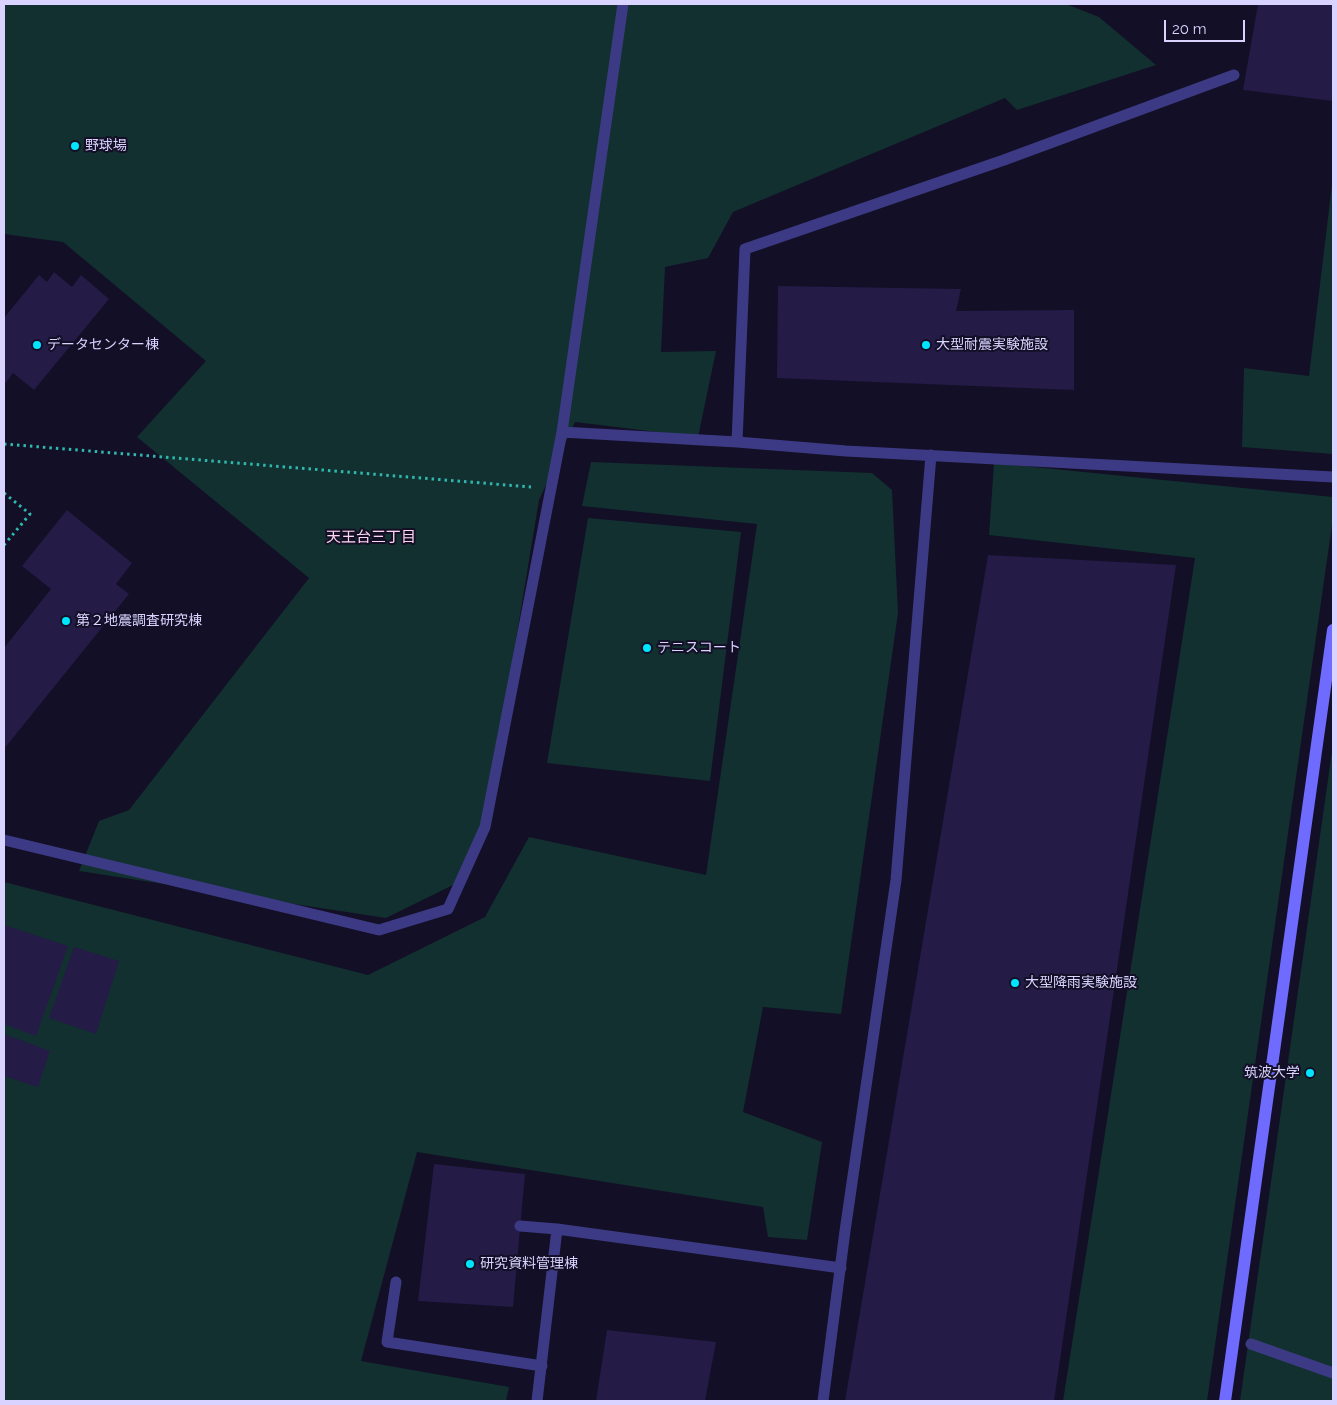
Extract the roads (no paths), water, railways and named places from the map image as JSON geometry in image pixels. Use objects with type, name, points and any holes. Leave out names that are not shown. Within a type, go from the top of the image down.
[{"type":"street","points":[[1225,1401],[1333,630]]},
{"type":"lane","points":[[4,840],[379,930],[448,909],[485,827],[551,489],[562,432],[623,4]]},
{"type":"lane","points":[[737,442],[745,249],[1004,160],[1234,75]]},
{"type":"lane","points":[[562,432],[737,442],[846,451],[1333,477]]},
{"type":"lane","points":[[823,1401],[896,880],[931,455]]},
{"type":"lane","points":[[520,1226],[557,1229],[841,1268]]},
{"type":"lane","points":[[537,1401],[557,1229]]},
{"type":"lane","points":[[396,1282],[388,1342],[542,1366]]},
{"type":"lane","points":[[1251,1344],[1333,1373]]},
{"type":"place","name":"野球場","points":[[75,146]]},
{"type":"place","name":"データセンター棟","points":[[37,345]]},
{"type":"place","name":"大型耐震実験施設","points":[[926,345]]},
{"type":"place","name":"第２地震調査研究棟","points":[[66,621]]},
{"type":"place","name":"テニスコート","points":[[647,648]]},
{"type":"place","name":"大型降雨実験施設","points":[[1015,983]]},
{"type":"place","name":"筑波大学","points":[[1310,1073]]},
{"type":"place","name":"研究資料管理棟","points":[[470,1264]]},
{"type":"district","name":"天王台三丁目","points":[[371,537]]}]
